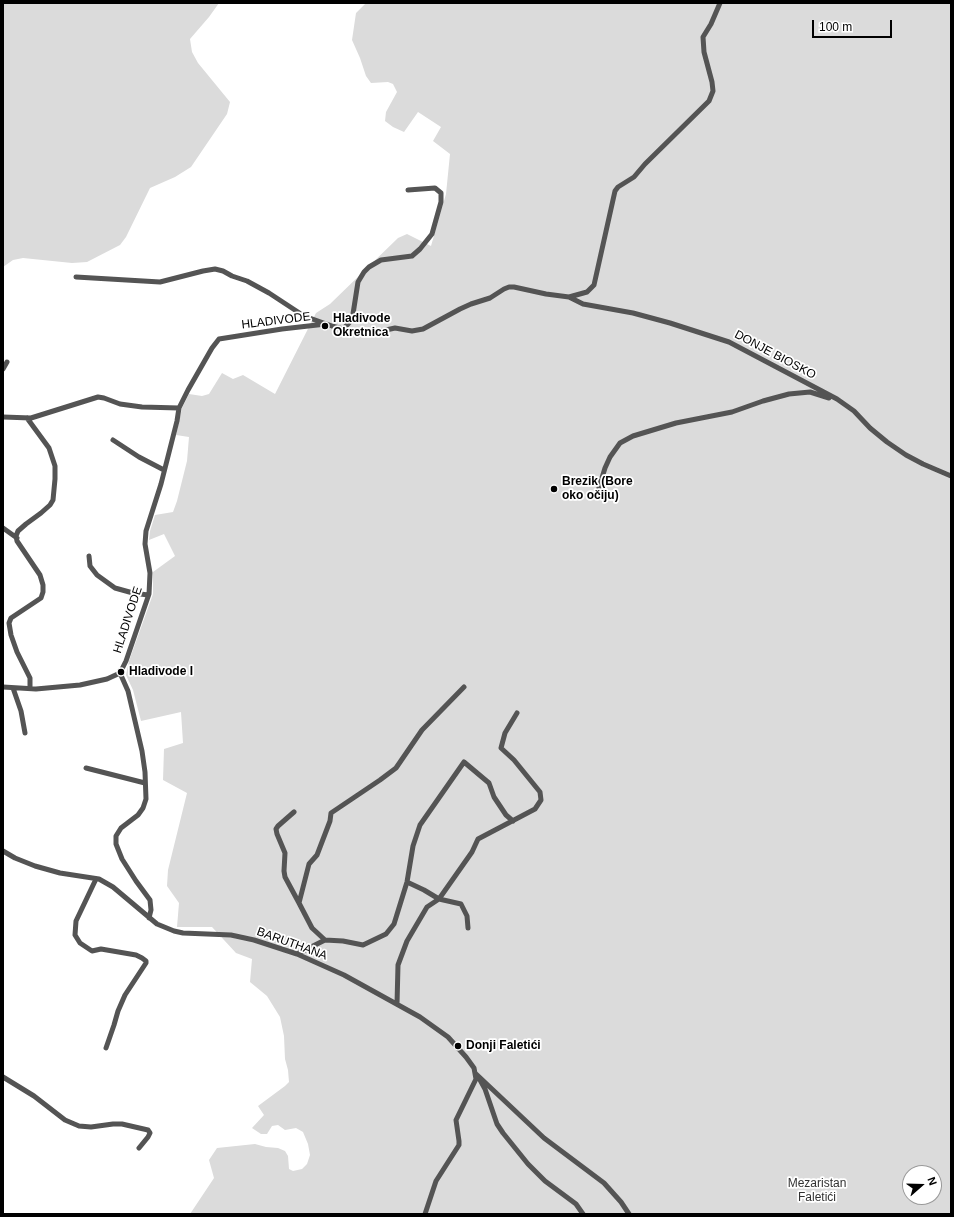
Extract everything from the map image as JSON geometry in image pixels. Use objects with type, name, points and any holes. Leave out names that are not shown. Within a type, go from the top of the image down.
[{"type":"street","points":[[569,296],[587,292],[594,285],[615,191],[618,187],[634,177],[645,164],[710,101],[713,91],[704,52],[703,37],[711,24],[720,3]]},
{"type":"street","points":[[343,329],[353,314],[358,282],[364,272],[370,266],[381,260],[388,258],[406,258],[412,256],[420,249],[432,234],[441,202],[441,193],[436,188],[408,190]]},
{"type":"street","points":[[76,277],[160,282],[215,269],[247,281],[269,293],[304,316],[326,324]]},
{"type":"street","name":"HLADIVODE","points":[[3,687],[36,689],[80,685],[107,679],[120,672],[126,661],[148,596],[150,578],[145,544],[146,531],[164,470],[179,408],[212,348],[219,339],[288,328],[326,324],[357,333],[368,334],[395,328],[418,331],[460,309],[490,298],[509,287],[546,294],[569,296]]},
{"type":"street","name":"DONJE BIOSKO","points":[[569,296],[583,304],[633,313],[729,342],[838,399],[854,411],[870,428],[906,455],[951,476]]},
{"type":"street","points":[[3,369],[8,362]]},
{"type":"street","points":[[598,491],[610,457],[620,442],[633,436],[676,423],[732,412],[789,394],[810,392],[838,399]]},
{"type":"street","points":[[3,417],[31,418],[98,397],[120,404],[179,408]]},
{"type":"street","points":[[17,538],[18,531],[50,505],[53,500],[55,479],[55,466],[49,448],[27,418]]},
{"type":"street","points":[[113,440],[139,457],[164,470]]},
{"type":"street","points":[[3,528],[17,538],[40,575],[43,585],[41,598],[11,618],[9,623],[17,652],[30,678],[30,688]]},
{"type":"street","points":[[89,556],[90,566],[97,575],[115,588],[148,596]]},
{"type":"street","name":"HLADIVODE","points":[[120,672],[128,691],[132,706],[142,751],[145,781]]},
{"type":"street","points":[[299,903],[309,864],[316,855],[330,821],[331,813],[396,768],[422,730],[464,687]]},
{"type":"street","points":[[13,688],[21,710],[25,732]]},
{"type":"street","points":[[397,1004],[398,965],[407,940],[426,907],[439,899],[472,852],[478,839],[538,806],[542,796],[514,760],[501,748],[505,733],[517,713]]},
{"type":"street","points":[[297,954],[325,940],[343,941],[363,945],[386,934],[394,924],[407,882],[416,835],[420,825],[464,762],[488,783],[494,796],[506,814],[513,821]]},
{"type":"street","points":[[86,768],[145,781],[146,799],[143,808],[138,815],[121,828],[116,836],[116,844],[125,864],[150,900],[151,910],[149,918]]},
{"type":"street","points":[[294,812],[276,829],[285,853],[285,877],[312,928],[325,940]]},
{"type":"street","name":"BARUTHANA","points":[[3,851],[15,858],[35,866],[60,873],[96,879],[113,887],[149,918],[164,928],[183,933],[231,935],[254,940],[297,954],[344,975],[420,1017],[448,1037],[466,1057],[475,1072]]},
{"type":"street","points":[[96,879],[76,921],[75,935],[80,943],[92,952],[101,949],[136,955],[146,961],[125,995],[106,1048]]},
{"type":"street","points":[[407,882],[439,899],[461,904],[467,916],[468,928]]},
{"type":"street","points":[[425,1214],[436,1181],[459,1145],[456,1120],[467,1096],[473,1087],[476,1079],[475,1072]]},
{"type":"street","points":[[475,1072],[485,1089],[497,1124],[503,1133],[528,1164],[541,1177],[576,1204],[583,1214]]},
{"type":"street","points":[[475,1072],[544,1138],[604,1184],[621,1202],[629,1214]]},
{"type":"street","points":[[3,1077],[34,1096],[65,1120],[79,1126],[91,1127],[122,1124],[148,1130],[150,1133],[139,1148]]},
{"type":"green space","points":[[3,3],[219,3],[190,39],[192,52],[198,63],[230,102],[227,114],[191,167],[175,177],[150,188],[126,237],[120,245],[87,262],[72,263],[23,258],[13,260],[3,267]]},
{"type":"green space","name":"Mezaristan Faletići","points":[[366,3],[951,3],[951,1214],[190,1214],[214,1178],[209,1160],[217,1148],[255,1144],[278,1148],[285,1151],[288,1156],[289,1169],[293,1171],[302,1169],[307,1164],[310,1155],[308,1144],[303,1132],[296,1128],[285,1130],[278,1125],[272,1126],[267,1134],[261,1134],[252,1128],[264,1115],[258,1106],[289,1082],[285,1059],[284,1036],[280,1017],[267,996],[250,982],[252,959],[236,953],[212,927],[177,927],[179,903],[167,886],[168,870],[187,793],[163,780],[164,749],[183,743],[181,712],[141,721],[133,690],[126,675],[129,661],[153,594],[153,572],[175,556],[164,534],[149,540],[155,515],[173,512],[177,501],[187,461],[189,437],[176,435],[182,408],[189,394],[202,396],[209,394],[222,373],[233,379],[243,375],[275,394],[316,313],[330,304],[398,238],[407,234],[431,246],[446,194],[450,154],[433,141],[441,127],[418,112],[404,132],[385,121],[386,112],[397,92],[393,84],[388,82],[371,83],[366,76],[352,40],[356,13]]},
{"type":"place","name":"Hladivode Okretnica","points":[[325,326]]},
{"type":"place","name":"Brezik (Bore oko očiju)","points":[[554,489]]},
{"type":"place","name":"Hladivode I","points":[[121,672]]},
{"type":"place","name":"Donji Faletići","points":[[458,1046]]}]
